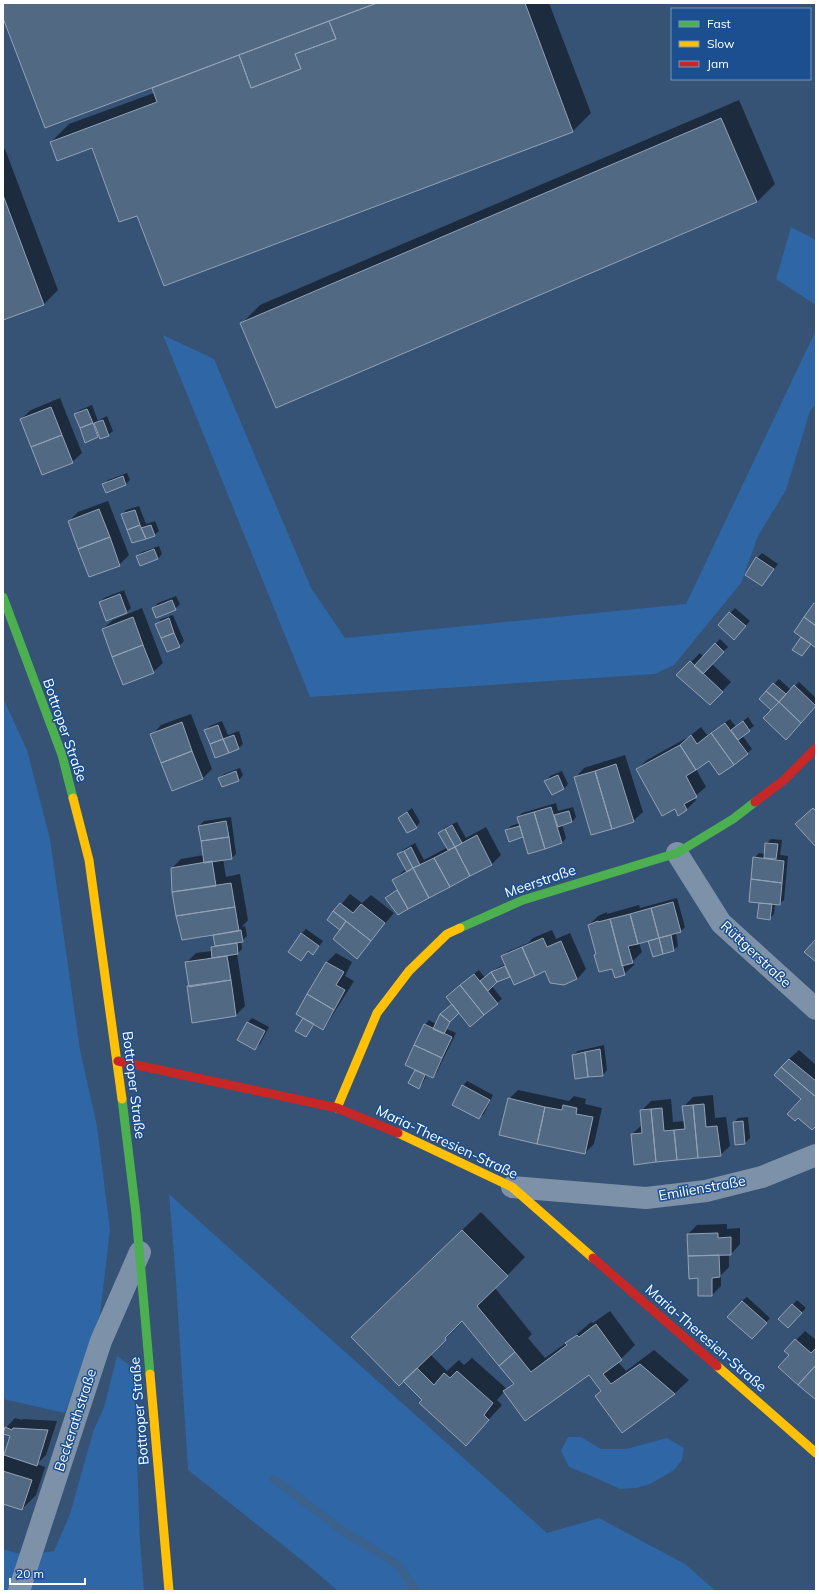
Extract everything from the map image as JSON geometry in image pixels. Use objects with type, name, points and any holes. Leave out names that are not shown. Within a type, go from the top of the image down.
[{"type":"street","name":"Bottroper Straße","points":[[3,597],[62,755],[89,860],[118,1061],[140,1252],[169,1591]]},
{"type":"street","name":"Meerstraße","points":[[337,1108],[377,1013],[409,971],[447,934],[523,900],[677,853],[744,810],[784,780],[816,748]]},
{"type":"street","name":"Rüttgerstraße","points":[[677,853],[721,923],[816,1009]]},
{"type":"street","name":"Maria-Theresien-Straße","points":[[118,1061],[337,1108],[408,1137],[512,1187],[816,1453]]},
{"type":"street","name":"Emilienstraße","points":[[512,1187],[646,1198],[706,1191],[762,1177],[816,1155]]},
{"type":"street","name":"Beckerathstraße","points":[[18,1591],[101,1341],[140,1252]]},
{"type":"shaded area","points":[[791,227],[816,240],[816,305],[776,279]]},
{"type":"shaded area","points":[[816,330],[816,404],[810,411],[786,490],[758,536],[741,583],[674,665],[655,674],[310,697],[163,335],[214,359],[311,588],[345,638],[686,604]]},
{"type":"shaded area","points":[[3,698],[27,750],[50,839],[80,1050],[97,1126],[110,1230],[100,1315],[65,1413],[3,1399]]},
{"type":"shaded area","points":[[169,1194],[547,1533],[599,1518],[685,1564],[716,1591],[338,1591],[303,1561],[188,1470]]},
{"type":"shaded area","points":[[117,1356],[128,1364],[134,1372],[140,1541],[144,1591],[29,1591],[42,1553],[54,1551],[70,1514],[93,1432],[104,1407]]},
{"type":"shaded area","points":[[568,1437],[581,1437],[601,1449],[626,1449],[667,1438],[684,1448],[682,1460],[674,1470],[650,1484],[637,1488],[620,1489],[569,1467],[561,1451]]},
{"type":"shaded area","points":[[3,1549],[24,1555],[11,1591],[3,1591]]},
{"type":"building","points":[[3,3],[377,3],[45,128],[3,18]]},
{"type":"building","points":[[377,3],[525,3],[573,132],[164,286],[137,216],[119,222],[92,148],[57,161],[50,142],[157,102],[152,88],[239,55],[251,88],[301,69],[295,54],[336,39],[329,21]]},
{"type":"building","points":[[329,21],[336,39],[295,54],[301,69],[251,88],[239,55]]},
{"type":"building","points":[[721,118],[757,202],[276,408],[240,323]]},
{"type":"building","points":[[3,195],[44,305],[3,320]]},
{"type":"building","points":[[51,407],[62,435],[31,447],[20,419]]},
{"type":"building","points":[[87,409],[93,423],[80,428],[74,414]]},
{"type":"building","points":[[103,420],[109,436],[100,439],[94,423]]},
{"type":"building","points":[[93,423],[98,437],[85,443],[80,428]]},
{"type":"building","points":[[62,435],[73,463],[42,475],[31,447]]},
{"type":"building","points":[[123,476],[126,485],[106,493],[102,484]]},
{"type":"building","points":[[99,509],[110,537],[78,549],[68,521]]},
{"type":"building","points":[[135,510],[140,525],[127,530],[121,514]]},
{"type":"building","points":[[140,525],[146,539],[132,543],[127,530]]},
{"type":"building","points":[[151,525],[155,536],[146,539],[141,528]]},
{"type":"building","points":[[110,537],[120,566],[89,577],[78,549]]},
{"type":"building","points":[[154,549],[158,559],[140,566],[136,556]]},
{"type":"building","points":[[756,557],[774,569],[762,586],[745,575]]},
{"type":"building","points":[[120,594],[127,613],[106,621],[99,602]]},
{"type":"building","points":[[172,600],[176,610],[156,618],[152,608]]},
{"type":"building","points":[[814,603],[816,604],[816,626],[804,617]]},
{"type":"building","points":[[729,612],[746,626],[734,640],[718,625]]},
{"type":"building","points":[[133,617],[143,645],[112,657],[102,629]]},
{"type":"building","points":[[804,617],[816,626],[816,648],[794,632]]},
{"type":"building","points":[[169,618],[174,633],[161,638],[155,624]]},
{"type":"building","points":[[174,633],[180,647],[167,652],[161,638]]},
{"type":"building","points":[[801,637],[811,644],[802,656],[792,650]]},
{"type":"building","points":[[715,643],[724,652],[703,674],[694,666]]},
{"type":"building","points":[[143,645],[154,673],[123,685],[112,657]]},
{"type":"building","points":[[690,661],[723,692],[710,705],[676,675]]},
{"type":"building","points":[[773,683],[786,694],[779,702],[766,691]]},
{"type":"building","points":[[794,685],[816,706],[801,723],[779,702]]},
{"type":"building","points":[[766,691],[779,702],[771,710],[759,699]]},
{"type":"building","points":[[779,702],[801,723],[786,740],[763,718]]},
{"type":"building","points":[[743,721],[750,731],[738,740],[731,730]]},
{"type":"building","points":[[182,722],[192,751],[161,763],[150,734]]},
{"type":"building","points":[[725,723],[748,754],[734,765],[711,733]]},
{"type":"building","points":[[218,725],[223,739],[210,744],[204,730]]},
{"type":"building","points":[[711,733],[734,765],[719,775],[709,761],[696,770],[680,745],[691,735],[697,744]]},
{"type":"building","points":[[234,735],[239,749],[229,753],[223,739]]},
{"type":"building","points":[[223,739],[229,753],[215,758],[210,744]]},
{"type":"building","points":[[680,745],[696,770],[686,776],[697,797],[684,804],[687,810],[678,816],[675,809],[662,816],[636,769]]},
{"type":"building","points":[[192,751],[203,779],[172,791],[161,763]]},
{"type":"building","points":[[616,764],[634,822],[612,829],[595,771]]},
{"type":"building","points":[[236,771],[239,781],[222,787],[218,778]]},
{"type":"building","points":[[595,771],[612,829],[591,835],[574,777]]},
{"type":"building","points":[[558,775],[564,789],[552,795],[544,781]]},
{"type":"building","points":[[551,807],[562,843],[545,849],[534,812]]},
{"type":"building","points":[[813,808],[816,811],[816,847],[795,824]]},
{"type":"building","points":[[569,811],[572,822],[558,827],[554,815]]},
{"type":"building","points":[[407,812],[417,828],[407,833],[398,818]]},
{"type":"building","points":[[534,812],[545,849],[528,854],[517,817]]},
{"type":"building","points":[[226,821],[229,837],[201,841],[198,826]]},
{"type":"building","points":[[452,825],[462,843],[455,847],[445,829]]},
{"type":"building","points":[[520,826],[523,837],[509,842],[505,830]]},
{"type":"building","points":[[445,829],[455,847],[448,850],[438,833]]},
{"type":"building","points":[[477,835],[492,865],[470,876],[455,847]]},
{"type":"building","points":[[229,837],[232,859],[204,863],[201,841]]},
{"type":"building","points":[[765,843],[778,844],[776,859],[764,858]]},
{"type":"building","points":[[411,847],[420,865],[413,868],[404,851]]},
{"type":"building","points":[[455,847],[470,876],[450,887],[434,858]]},
{"type":"building","points":[[404,851],[413,868],[407,872],[397,854]]},
{"type":"building","points":[[753,857],[784,861],[782,883],[751,879]]},
{"type":"building","points":[[434,858],[450,887],[429,898],[413,868]]},
{"type":"building","points":[[212,861],[216,886],[172,892],[171,868]]},
{"type":"building","points":[[413,868],[429,898],[408,909],[392,880]]},
{"type":"building","points":[[751,879],[782,883],[780,905],[749,902]]},
{"type":"building","points":[[231,883],[235,907],[176,916],[172,892]]},
{"type":"building","points":[[397,890],[408,909],[398,915],[385,898]]},
{"type":"building","points":[[673,902],[681,932],[659,938],[651,908]]},
{"type":"building","points":[[340,903],[353,913],[361,904],[385,923],[371,941],[333,911]]},
{"type":"building","points":[[759,903],[772,904],[770,920],[757,918]]},
{"type":"building","points":[[235,907],[239,931],[182,940],[176,916]]},
{"type":"building","points":[[651,908],[659,938],[638,944],[630,914]]},
{"type":"building","points":[[333,911],[346,921],[340,930],[327,920]]},
{"type":"building","points":[[630,914],[638,944],[628,946],[633,963],[622,966],[610,919]]},
{"type":"building","points":[[610,919],[625,975],[615,978],[612,969],[599,972],[588,925],[598,921]]},
{"type":"building","points":[[346,921],[371,941],[357,959],[333,939]]},
{"type":"building","points":[[241,930],[243,942],[215,946],[213,935]]},
{"type":"building","points":[[301,933],[319,946],[313,955],[308,951],[301,961],[288,952]]},
{"type":"building","points":[[671,935],[674,951],[663,954],[659,938]]},
{"type":"building","points":[[543,938],[547,947],[561,941],[577,979],[564,985],[550,983],[545,971],[535,976],[522,947]]},
{"type":"building","points":[[659,938],[663,954],[653,957],[648,941]]},
{"type":"building","points":[[816,939],[816,962],[804,952]]},
{"type":"building","points":[[237,943],[238,954],[212,958],[211,947]]},
{"type":"building","points":[[522,947],[535,976],[514,985],[501,956]]},
{"type":"building","points":[[227,956],[231,980],[189,987],[185,962]]},
{"type":"building","points":[[326,962],[344,972],[336,985],[345,990],[334,1010],[307,994]]},
{"type":"building","points":[[505,966],[510,977],[497,982],[491,972]]},
{"type":"building","points":[[491,972],[497,982],[488,991],[480,981]]},
{"type":"building","points":[[474,974],[498,1004],[484,1015],[460,985]]},
{"type":"building","points":[[231,980],[236,1016],[192,1023],[187,986]]},
{"type":"building","points":[[460,985],[484,1015],[470,1027],[446,997]]},
{"type":"building","points":[[307,994],[334,1010],[323,1030],[296,1014]]},
{"type":"building","points":[[452,1004],[459,1013],[450,1022],[440,1014]]},
{"type":"building","points":[[440,1014],[450,1022],[444,1034],[433,1029]]},
{"type":"building","points":[[303,1018],[314,1024],[306,1037],[295,1031]]},
{"type":"building","points":[[247,1022],[265,1031],[255,1050],[237,1040]]},
{"type":"building","points":[[424,1024],[452,1037],[442,1058],[414,1045]]},
{"type":"building","points":[[414,1045],[442,1058],[433,1078],[405,1065]]},
{"type":"building","points":[[600,1049],[603,1076],[588,1077],[585,1052]]},
{"type":"building","points":[[585,1052],[588,1077],[575,1079],[572,1055]]},
{"type":"building","points":[[789,1059],[816,1081],[816,1097],[781,1067]]},
{"type":"building","points":[[781,1067],[816,1097],[816,1126],[812,1130],[798,1118],[795,1121],[787,1114],[801,1099],[774,1075]]},
{"type":"building","points":[[415,1070],[425,1075],[419,1089],[408,1083]]},
{"type":"building","points":[[462,1085],[490,1100],[479,1119],[452,1105]]},
{"type":"building","points":[[508,1098],[545,1107],[537,1144],[499,1135]]},
{"type":"building","points":[[704,1104],[706,1127],[717,1126],[721,1156],[698,1158],[693,1105]]},
{"type":"building","points":[[563,1105],[577,1108],[576,1114],[593,1117],[585,1154],[537,1144],[545,1107],[562,1110]]},
{"type":"building","points":[[693,1105],[698,1158],[677,1160],[674,1130],[685,1129],[682,1106]]},
{"type":"building","points":[[662,1108],[664,1131],[674,1130],[677,1160],[656,1162],[651,1109]]},
{"type":"building","points":[[651,1109],[656,1162],[634,1165],[631,1134],[642,1133],[640,1110]]},
{"type":"building","points":[[743,1121],[745,1144],[735,1145],[733,1122]]},
{"type":"building","points":[[462,1230],[508,1276],[477,1306],[515,1352],[499,1366],[462,1321],[445,1338],[446,1340],[399,1386],[351,1337]]},
{"type":"building","points":[[718,1233],[718,1238],[731,1237],[731,1255],[688,1256],[687,1234]]},
{"type":"building","points":[[719,1255],[720,1277],[712,1278],[712,1296],[698,1296],[698,1278],[689,1279],[688,1256]]},
{"type":"building","points":[[742,1301],[767,1323],[752,1339],[727,1317]]},
{"type":"building","points":[[792,1304],[802,1313],[788,1328],[778,1319]]},
{"type":"building","points":[[596,1324],[622,1360],[603,1374],[611,1384],[640,1364],[675,1394],[622,1433],[595,1396],[601,1391],[589,1375],[525,1421],[503,1391],[514,1384],[499,1366],[515,1352],[531,1372],[567,1345],[565,1343],[577,1335],[579,1337]]},
{"type":"building","points":[[795,1339],[811,1353],[816,1348],[816,1365],[798,1385],[778,1367],[789,1355],[784,1351]]},
{"type":"building","points":[[816,1365],[816,1400],[798,1385]]},
{"type":"building","points":[[417,1368],[434,1385],[444,1373],[450,1378],[457,1371],[493,1403],[484,1415],[489,1420],[466,1446],[419,1403],[422,1400],[403,1381]]},
{"type":"building","points":[[5,1427],[12,1430],[13,1428],[48,1430],[37,1466],[4,1455],[10,1436],[3,1434]]},
{"type":"building","points":[[3,1471],[32,1480],[22,1510],[3,1504]]},
{"type":"waterway","points":[[274,1479],[342,1530],[399,1566],[416,1591]]},
{"type":"traffic: fast","points":[[3,597],[62,755],[73,798]]},
{"type":"traffic: fast","points":[[460,928],[523,900],[677,853],[733,819],[755,802]]},
{"type":"traffic: fast","points":[[122,1099],[136,1214],[150,1374]]},
{"type":"traffic: slow","points":[[73,798],[89,860],[122,1099]]},
{"type":"traffic: slow","points":[[337,1108],[377,1013],[409,971],[447,934],[460,928]]},
{"type":"traffic: slow","points":[[398,1133],[512,1187],[593,1258]]},
{"type":"traffic: slow","points":[[717,1366],[816,1453]]},
{"type":"traffic: slow","points":[[150,1374],[169,1591]]},
{"type":"traffic: jam","points":[[755,802],[784,780],[816,748]]},
{"type":"traffic: jam","points":[[118,1061],[337,1108],[398,1133]]},
{"type":"traffic: jam","points":[[593,1258],[717,1366]]}]
